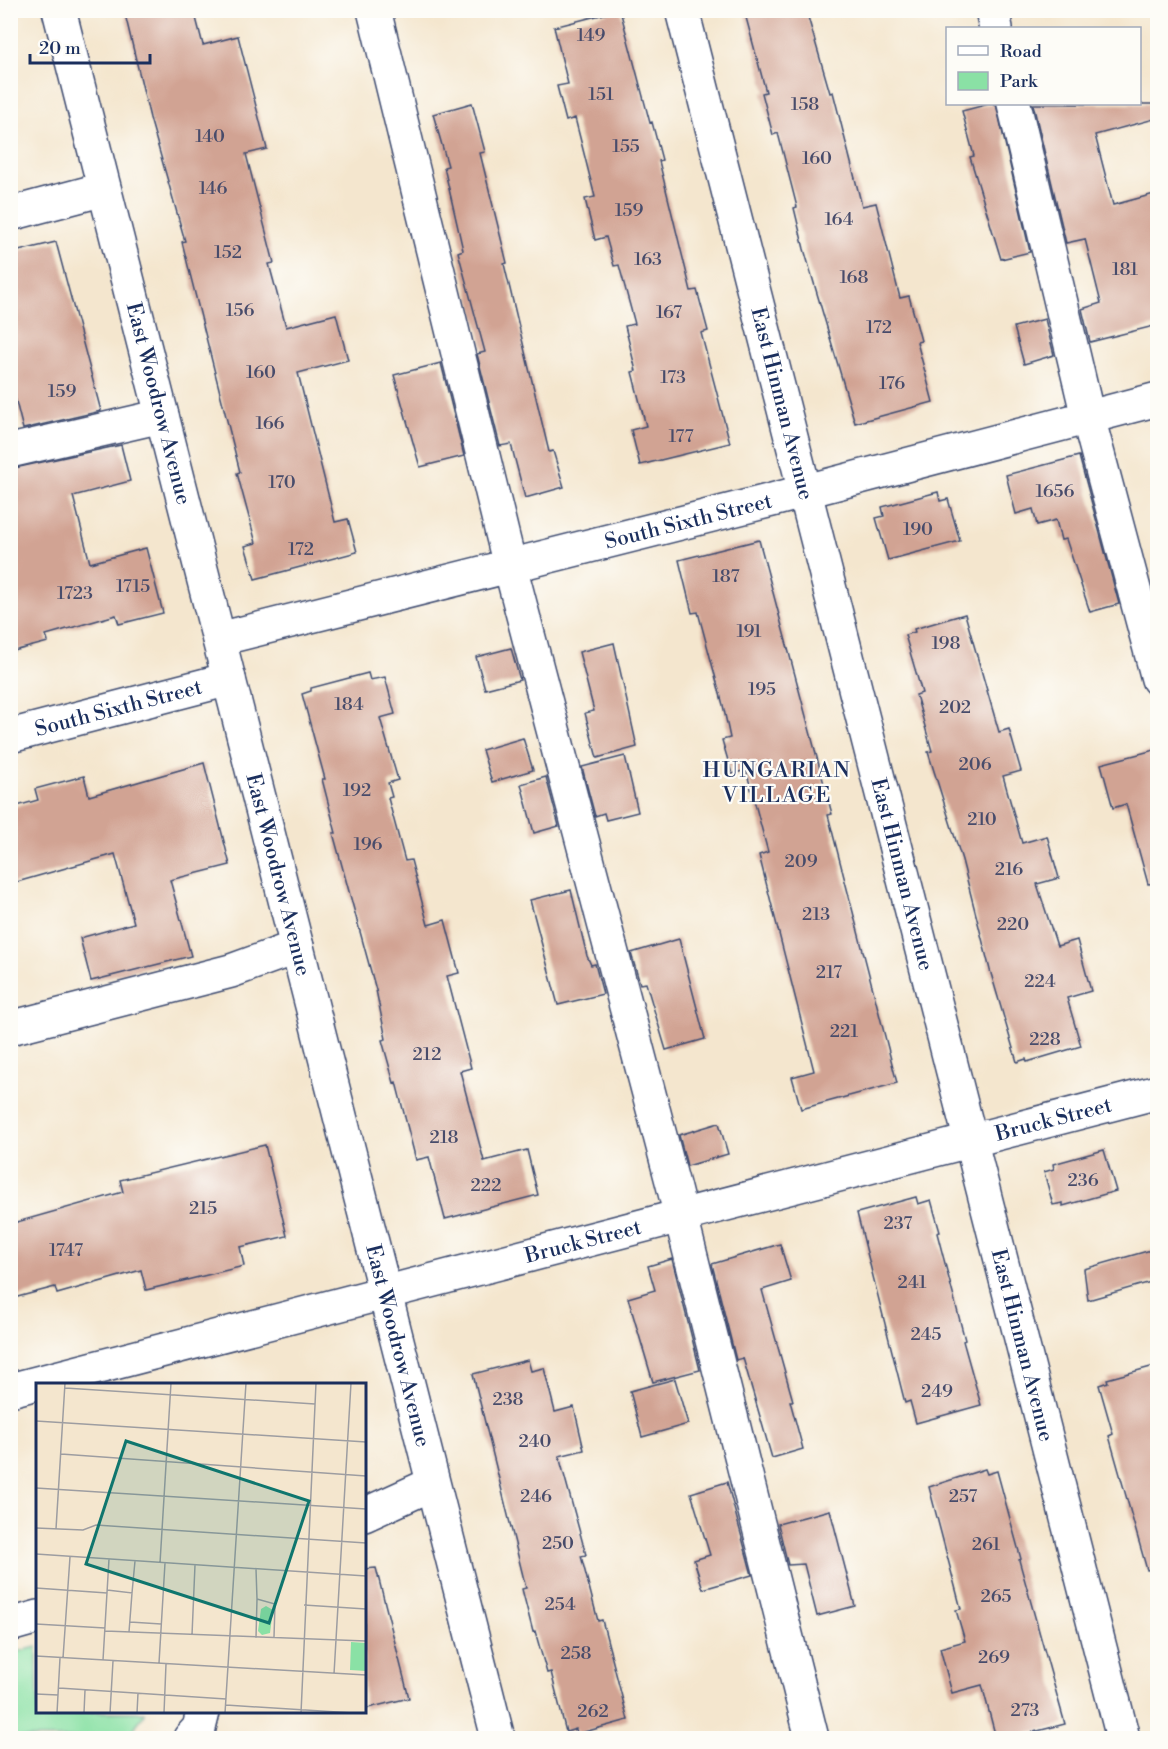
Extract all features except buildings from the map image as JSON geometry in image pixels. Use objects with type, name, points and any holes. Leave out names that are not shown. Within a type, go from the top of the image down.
[{"type":"street","name":"East Woodrow Avenue","points":[[59,10],[383,1293],[498,1738]]},
{"type":"street","points":[[374,10],[510,566],[681,1216],[812,1738]]},
{"type":"street","name":"East Hinman Avenue","points":[[682,10],[1124,1738]]},
{"type":"street","points":[[992,10],[996,27]]},
{"type":"street","points":[[1014,105],[1088,417],[1158,679]]},
{"type":"street","points":[[10,214],[105,189]]},
{"type":"street","name":"South Sixth Street","points":[[219,639],[1158,399]]},
{"type":"street","points":[[10,451],[162,416]]},
{"type":"street","name":"South Sixth Street","points":[[10,736],[229,679]]},
{"type":"street","points":[[10,1028],[231,971],[297,947]]},
{"type":"street","name":"Bruck Street","points":[[37,1383],[1158,1092]]},
{"type":"street","name":"Bruck Street","points":[[10,1390],[36,1383]]},
{"type":"street","points":[[366,1514],[432,1484]]},
{"type":"street","points":[[10,1624],[36,1618]]},
{"type":"street","points":[[190,1738],[199,1728],[202,1713]]},
{"type":"green space","points":[[36,1647],[36,1713],[144,1713],[144,1715],[126,1738],[11,1738],[11,1653]]},
{"type":"district","name":"HUNGARIAN VILLAGE","points":[[777,782]]}]
